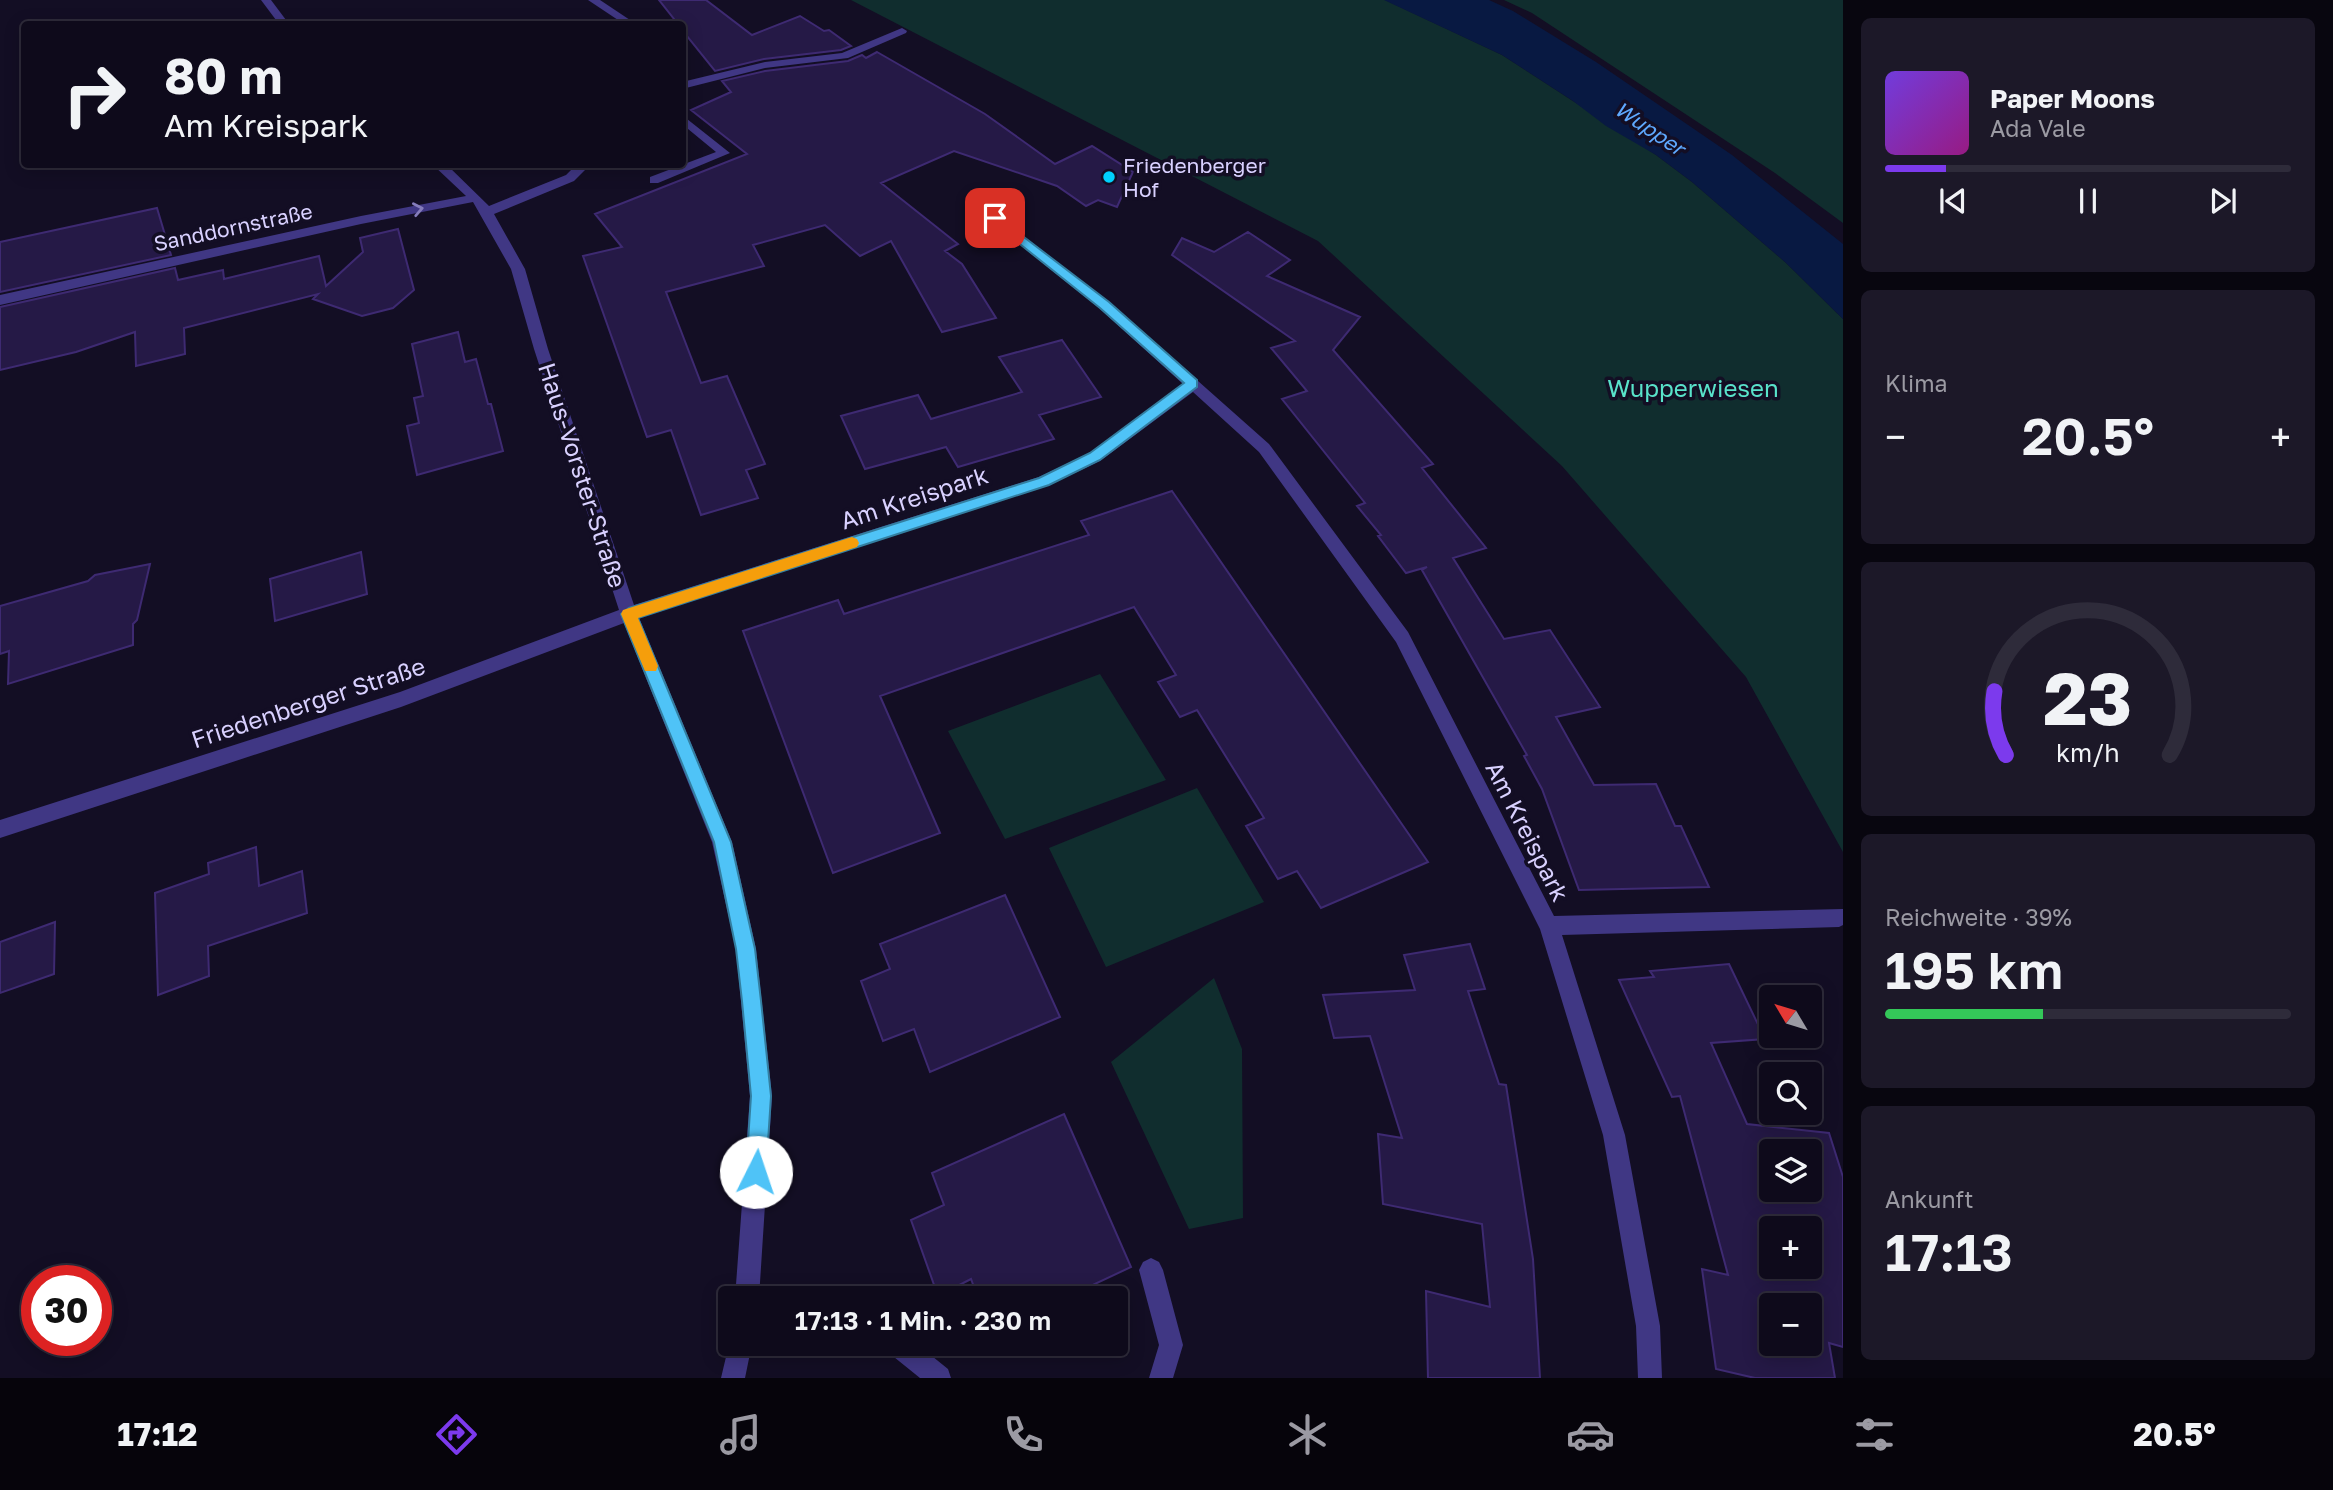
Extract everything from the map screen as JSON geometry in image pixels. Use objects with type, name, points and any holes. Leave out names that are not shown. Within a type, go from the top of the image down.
[{"type":"street","points":[[266,0],[282,21]]},
{"type":"street","points":[[593,0],[626,21]]},
{"type":"street","points":[[686,85],[765,65],[844,56],[902,32]]},
{"type":"street","points":[[686,121],[724,153],[686,168]]},
{"type":"street","name":"Haus-Vorster-Straße","points":[[442,168],[482,205],[518,269],[541,349],[629,614],[722,842],[746,949],[761,1096],[748,1286]]},
{"type":"street","name":"Sanddornstraße","points":[[0,300],[361,220],[482,205],[570,178],[581,168]]},
{"type":"street","points":[[654,180],[685,168]]},
{"type":"street","name":"Am Kreispark","points":[[973,201],[1104,305],[1264,448],[1402,637],[1549,926],[1614,1135],[1648,1326],[1650,1378]]},
{"type":"street","name":"Am Kreispark","points":[[629,614],[1044,481],[1095,457],[1193,384]]},
{"type":"street","name":"Friedenberger Straße","points":[[0,829],[401,699],[629,614]]},
{"type":"street","points":[[1549,926],[1839,917]]},
{"type":"street","points":[[1151,1270],[1171,1345],[1161,1378]]},
{"type":"street","points":[[733,1378],[738,1356]]},
{"type":"street","points":[[912,1356],[939,1378]]},
{"type":"green space","name":"Wupperwiesen","points":[[851,0],[1385,0],[1502,55],[1656,155],[1692,182],[1785,262],[1843,319],[1843,852],[1746,677],[1562,466],[1318,241]]},
{"type":"green space","points":[[1504,0],[1843,0],[1843,223],[1775,173],[1532,13]]},
{"type":"green space","points":[[1100,674],[1166,780],[1005,839],[948,731]]},
{"type":"green space","points":[[1197,788],[1264,902],[1106,967],[1049,848]]},
{"type":"green space","points":[[1214,978],[1242,1049],[1243,1218],[1189,1229],[1111,1062]]},
{"type":"water","name":"Wupper","points":[[1384,0],[1489,0],[1513,11],[1596,62],[1732,155],[1843,244],[1843,319],[1785,262],[1692,182],[1656,155],[1606,126],[1502,55]]},
{"type":"building","points":[[659,0],[706,0],[752,35],[800,16],[824,31],[829,30],[851,46],[841,50],[764,59],[715,71],[686,35],[686,21],[676,21]]},
{"type":"building","points":[[877,52],[985,114],[1055,164],[1092,146],[1133,172],[1117,207],[1098,200],[1086,206],[1057,186],[954,151],[881,183],[958,244],[945,251],[962,264],[996,318],[942,332],[891,241],[860,256],[825,225],[753,245],[764,266],[666,292],[701,383],[727,376],[765,464],[746,470],[758,498],[701,515],[671,430],[647,437],[583,256],[622,247],[595,214],[747,154],[691,110],[731,92],[722,81],[765,71],[848,61],[862,55],[866,58]]},
{"type":"building","points":[[157,208],[171,255],[0,292],[0,242]]},
{"type":"building","points":[[398,229],[414,290],[393,308],[362,316],[313,299],[318,294],[184,328],[185,354],[136,366],[135,332],[76,352],[0,370],[0,307],[175,268],[178,280],[223,270],[224,279],[319,256],[326,286],[363,252],[360,238]]},
{"type":"building","points":[[1248,232],[1290,260],[1267,276],[1360,317],[1333,350],[1433,464],[1422,468],[1486,548],[1453,558],[1504,639],[1550,630],[1600,707],[1556,717],[1594,785],[1656,784],[1675,826],[1681,826],[1709,887],[1579,890],[1542,789],[1524,756],[1527,755],[1422,570],[1427,567],[1406,573],[1378,536],[1381,535],[1357,506],[1365,503],[1282,399],[1307,391],[1271,348],[1295,341],[1172,255],[1182,238],[1214,252]]},
{"type":"building","points":[[458,332],[465,362],[476,359],[503,451],[417,475],[407,426],[419,423],[414,398],[423,396],[412,344]]},
{"type":"building","points":[[1062,340],[1101,397],[1039,415],[1054,439],[958,467],[946,447],[865,469],[841,416],[918,395],[931,419],[1022,392],[999,357]]},
{"type":"building","points":[[1172,491],[1428,862],[1321,908],[1297,871],[1278,879],[1246,826],[1264,818],[1197,710],[1180,717],[1158,682],[1176,675],[1134,607],[880,696],[940,833],[833,873],[743,631],[838,600],[844,614],[1089,535],[1081,521]]},
{"type":"building","points":[[361,552],[367,594],[275,621],[270,579]]},
{"type":"building","points":[[150,564],[137,620],[133,624],[133,645],[8,684],[9,651],[0,654],[0,606],[88,581],[95,575]]},
{"type":"building","points":[[256,847],[259,886],[302,871],[307,913],[208,946],[209,976],[158,995],[155,893],[209,874],[208,863]]},
{"type":"building","points":[[1005,895],[1060,1017],[930,1072],[914,1029],[883,1041],[861,981],[890,969],[880,944]]},
{"type":"building","points":[[55,922],[54,974],[0,993],[0,942]]},
{"type":"building","points":[[1470,944],[1485,989],[1468,991],[1499,1084],[1506,1085],[1533,1259],[1540,1378],[1428,1378],[1426,1291],[1490,1307],[1482,1224],[1383,1204],[1378,1134],[1402,1138],[1370,1036],[1334,1038],[1323,995],[1415,990],[1404,955]]},
{"type":"building","points":[[1729,964],[1759,1026],[1759,1039],[1711,1043],[1747,1124],[1829,1133],[1843,1177],[1843,1347],[1829,1343],[1835,1378],[1755,1378],[1716,1369],[1702,1269],[1728,1275],[1680,1096],[1672,1097],[1619,980],[1654,977],[1650,971]]},
{"type":"building","points":[[1064,1114],[1131,1267],[1091,1286],[974,1286],[971,1279],[957,1286],[934,1286],[911,1220],[944,1205],[932,1173]]},
{"type":"slow traffic","points":[[650,666],[629,614],[852,543]]},
{"type":"place","name":"Friedenberger Hof","points":[[1109,177]]},
{"type":"route","points":[[756,1172],[761,1096],[752,1001],[746,949],[722,842],[629,614],[1044,481],[1095,457],[1193,384],[1104,305],[995,218]]}]
